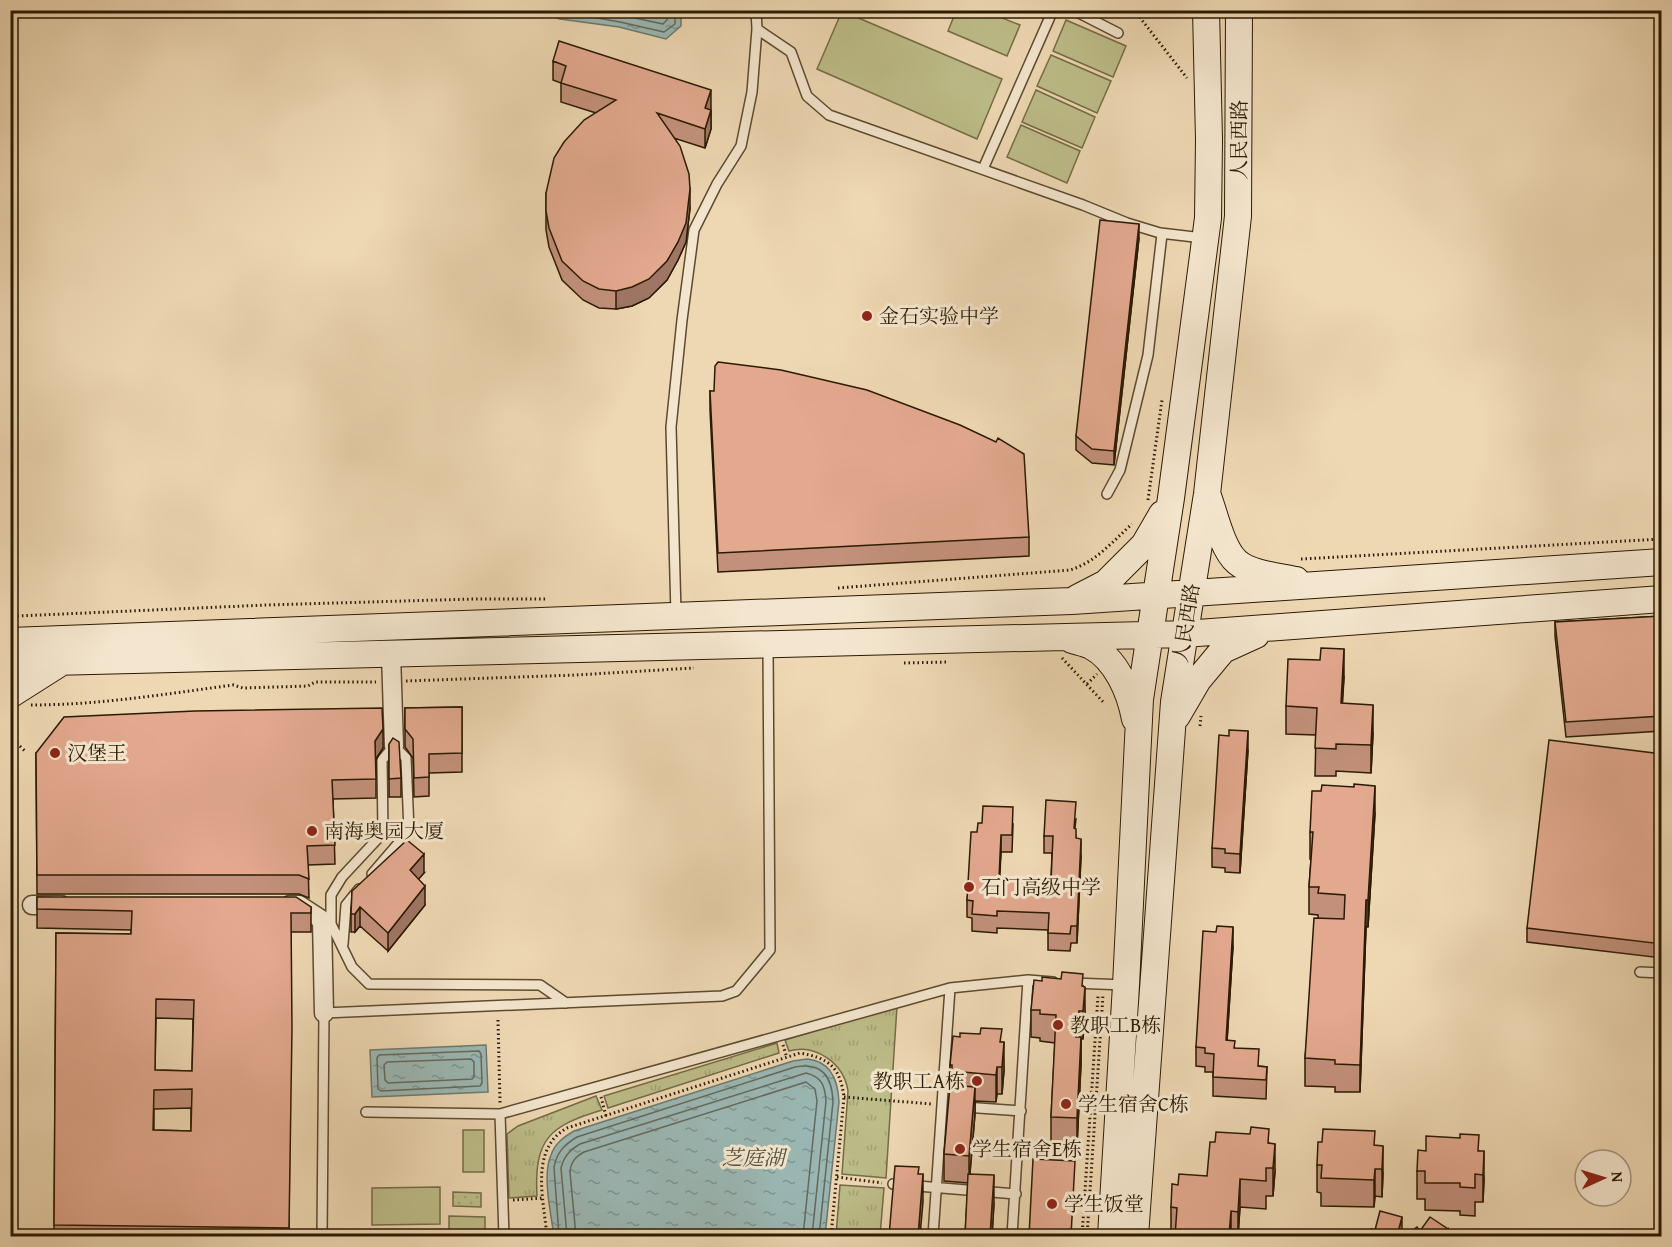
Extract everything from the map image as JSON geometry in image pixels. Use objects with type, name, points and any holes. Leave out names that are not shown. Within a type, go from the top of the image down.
[{"type":"main road","points":[[1111,1236],[1110,985],[1138,740],[1140,699],[1171,498],[1208,218],[1206,10]]},
{"type":"main road","name":"人民西路","points":[[1135,1236],[1172,724],[1190,595],[1208,494],[1238,216],[1239,10]]},
{"type":"main road","points":[[1208,494],[1227,549],[1237,562],[1251,570],[1326,585]]},
{"type":"main road","points":[[1072,601],[1106,583],[1144,545],[1171,498]]},
{"type":"main road","points":[[10,625],[23,640],[1072,601],[1662,562]]},
{"type":"main road","points":[[1062,647],[1150,636],[1662,599]]},
{"type":"main road","points":[[1172,724],[1198,680],[1223,650],[1272,628]]},
{"type":"main road","points":[[10,663],[768,644],[1062,647],[1090,645],[1115,668],[1133,710],[1138,740]]},
{"type":"main road","points":[[19,700],[62,662]]},
{"type":"street","points":[[391,654],[394,746]]},
{"type":"street","points":[[32,905],[79,905]]},
{"type":"street","points":[[276,905],[299,905],[322,920],[324,1013]]},
{"type":"lane","points":[[676,616],[671,427],[685,297],[694,230],[717,184],[741,146],[752,92],[757,29],[756,10]]},
{"type":"lane","points":[[982,169],[1053,10]]},
{"type":"lane","points":[[1073,10],[1118,33]]},
{"type":"lane","points":[[757,29],[791,52],[807,96],[829,115],[1083,205],[1126,223],[1162,234],[1205,238]]},
{"type":"lane","points":[[1107,494],[1120,470],[1148,355],[1162,234]]},
{"type":"lane","points":[[322,1236],[324,1013],[722,996],[736,991],[770,950],[768,644]]},
{"type":"lane","points":[[343,944],[346,904],[409,831],[406,758],[394,746],[382,760],[383,833],[342,878],[331,895],[331,924],[343,944],[352,967],[369,984],[540,985],[566,1003]]},
{"type":"lane","points":[[1640,972],[1662,973]]},
{"type":"lane","points":[[1012,1236],[1028,980]]},
{"type":"lane","points":[[366,1112],[500,1114],[950,988],[1028,980],[1110,985]]},
{"type":"lane","points":[[933,1236],[950,988]]},
{"type":"lane","points":[[943,1105],[1021,1111]]},
{"type":"lane","points":[[500,1114],[504,1236]]},
{"type":"lane","points":[[893,1184],[1016,1194]]},
{"type":"path","points":[[1134,10],[1194,86]]},
{"type":"path","points":[[1291,560],[1662,539]]},
{"type":"path","points":[[835,588],[1070,570],[1085,566],[1109,545]]},
{"type":"path","points":[[10,611],[18,616],[266,604],[552,599]]},
{"type":"path","points":[[1062,647],[1105,704]]},
{"type":"path","points":[[901,663],[958,662]]},
{"type":"path","points":[[417,680],[576,675],[694,668]]},
{"type":"path","points":[[19,700],[74,705],[233,685],[243,688],[308,686],[315,682],[365,682]]},
{"type":"path","points":[[1200,726],[1203,707]]},
{"type":"path","points":[[10,737],[25,751]]},
{"type":"path","points":[[1082,1236],[1110,985]]},
{"type":"path","points":[[1087,1236],[1110,985]]},
{"type":"path","points":[[498,1020],[500,1114]]},
{"type":"path","points":[[547,1236],[541,1169],[543,1155],[558,1133],[567,1128],[800,1053],[817,1056],[833,1065],[841,1080],[844,1097],[831,1236]]},
{"type":"path","points":[[598,1087],[606,1116]]},
{"type":"path","points":[[844,1097],[943,1105]]},
{"type":"path","points":[[837,1177],[893,1184]]},
{"type":"path","points":[[503,1201],[544,1198]]},
{"type":"green space","points":[[842,11],[1002,79],[977,139],[817,69]]},
{"type":"green space","points":[[956,11],[985,11],[1020,25],[1007,56],[948,31]]},
{"type":"green space","points":[[1066,20],[1126,46],[1113,77],[1053,51]]},
{"type":"green space","points":[[1051,55],[1111,81],[1097,113],[1037,86]]},
{"type":"green space","points":[[1036,90],[1095,117],[1082,148],[1022,122]]},
{"type":"green space","points":[[1021,125],[1080,151],[1067,183],[1007,157]]},
{"type":"green space","points":[[897,1006],[886,1178],[842,1174],[848,1091],[845,1081],[835,1064],[827,1058],[809,1050],[789,1051],[785,1040]]},
{"type":"green space","points":[[777,1043],[779,1053],[608,1108],[604,1096]]},
{"type":"green space","points":[[596,1096],[602,1110],[557,1129],[542,1148],[538,1161],[537,1196],[509,1198],[507,1134],[518,1126]]},
{"type":"green space","points":[[463,1130],[484,1130],[484,1172],[463,1172]]},
{"type":"green space","points":[[840,1185],[884,1188],[880,1236],[836,1236]]},
{"type":"green space","points":[[440,1187],[440,1224],[372,1225],[372,1188]]},
{"type":"green space","points":[[453,1192],[481,1193],[481,1207],[453,1206]]},
{"type":"green space","points":[[449,1216],[485,1217],[485,1236],[449,1236]]},
{"type":"green space","points":[[439,1231],[440,1236],[372,1236],[372,1232]]},
{"type":"water","points":[[536,11],[681,11],[681,26],[666,39],[619,27],[560,19]]},
{"type":"water","points":[[486,1045],[488,1092],[372,1097],[370,1050]]},
{"type":"water","name":"芝庭湖","points":[[807,1059],[822,1063],[832,1073],[837,1086],[839,1102],[825,1236],[554,1236],[548,1195],[548,1163],[555,1147],[574,1131],[793,1061]]},
{"type":"building","points":[[559,41],[711,90],[705,108],[711,110],[705,129],[657,113],[680,146],[689,174],[690,189],[686,223],[667,261],[649,279],[632,287],[616,291],[599,289],[583,281],[562,261],[549,228],[546,193],[554,158],[564,142],[584,120],[616,100],[561,83],[566,66],[553,61]]},
{"type":"building","points":[[1100,220],[1139,224],[1114,451],[1092,449],[1076,436]]},
{"type":"building","points":[[718,362],[781,370],[867,390],[960,425],[996,442],[998,438],[1024,454],[1029,537],[718,553],[710,391],[714,391],[715,366]]},
{"type":"building","points":[[1662,616],[1662,716],[1566,722],[1555,622]]},
{"type":"building","points":[[1321,648],[1344,649],[1341,703],[1373,705],[1371,745],[1336,744],[1336,749],[1315,748],[1317,708],[1286,706],[1288,659],[1320,660]]},
{"type":"building","points":[[462,707],[462,753],[429,754],[429,777],[414,778],[413,739],[405,729],[405,708]]},
{"type":"building","points":[[382,708],[383,729],[375,741],[376,779],[332,780],[335,845],[307,846],[309,879],[299,875],[37,875],[36,753],[64,717],[195,711]]},
{"type":"building","points":[[1229,730],[1248,731],[1240,854],[1225,853],[1225,849],[1212,848],[1219,735],[1229,736]]},
{"type":"building","points":[[393,738],[399,742],[401,778],[389,779],[389,744]]},
{"type":"building","points":[[1549,740],[1662,754],[1662,944],[1527,928]]},
{"type":"building","points":[[1354,784],[1375,786],[1368,900],[1366,900],[1360,1065],[1335,1064],[1335,1060],[1305,1058],[1314,918],[1344,919],[1345,895],[1318,893],[1319,887],[1309,887],[1313,832],[1310,832],[1312,791],[1321,791],[1322,785],[1354,787]]},
{"type":"building","points":[[1046,800],[1076,802],[1074,828],[1076,838],[1081,839],[1077,926],[1071,926],[1070,934],[1048,933],[1049,913],[997,911],[997,916],[972,914],[973,901],[967,900],[971,832],[977,832],[978,823],[982,823],[983,806],[1013,807],[1012,835],[1001,835],[999,878],[1051,881],[1053,836],[1044,836]]},
{"type":"building","points":[[407,840],[424,854],[410,870],[425,886],[388,933],[360,907],[355,914],[351,914],[352,891]]},
{"type":"building","points":[[37,897],[296,897],[311,907],[311,913],[291,913],[289,1228],[54,1225],[56,933],[131,934],[132,911],[37,909]],"holes":[[[156,999],[194,1000],[192,1071],[155,1070]],[[192,1089],[191,1131],[153,1130],[154,1090]]]},
{"type":"building","points":[[1217,926],[1233,927],[1226,1040],[1235,1041],[1234,1048],[1259,1049],[1258,1066],[1267,1067],[1266,1080],[1213,1077],[1214,1054],[1205,1053],[1205,1048],[1196,1047],[1203,931],[1216,932]]},
{"type":"building","points":[[1062,972],[1083,974],[1082,986],[1085,987],[1083,1011],[1079,1011],[1076,1037],[1081,1037],[1077,1118],[1051,1117],[1056,1015],[1040,1014],[1040,1010],[1031,1010],[1034,980],[1042,981],[1042,977],[1061,979]]},
{"type":"building","points":[[981,1028],[1002,1029],[1000,1042],[1004,1042],[1002,1067],[997,1067],[996,1075],[952,1071],[952,1065],[950,1065],[953,1036],[960,1037],[960,1033],[980,1034]]},
{"type":"building","points":[[950,1085],[975,1087],[969,1156],[944,1154]]},
{"type":"building","points":[[1251,1127],[1269,1129],[1268,1143],[1275,1144],[1273,1168],[1266,1168],[1266,1181],[1240,1179],[1238,1212],[1231,1211],[1229,1236],[1175,1236],[1177,1208],[1171,1207],[1172,1184],[1178,1185],[1179,1174],[1207,1176],[1210,1142],[1215,1142],[1216,1132],[1250,1134]]},
{"type":"building","points":[[1323,1129],[1375,1131],[1374,1145],[1383,1146],[1382,1169],[1375,1169],[1374,1180],[1321,1178],[1322,1165],[1317,1165],[1318,1142],[1322,1142]]},
{"type":"building","points":[[1460,1134],[1479,1135],[1478,1151],[1484,1151],[1483,1175],[1475,1174],[1475,1188],[1460,1187],[1460,1183],[1425,1183],[1425,1171],[1417,1171],[1418,1150],[1426,1151],[1426,1136],[1460,1138]]},
{"type":"building","name":"学生饭堂","points":[[1033,1159],[1075,1161],[1071,1236],[1029,1236]]},
{"type":"building","points":[[895,1166],[919,1167],[918,1174],[923,1174],[918,1236],[889,1236]]},
{"type":"building","points":[[968,1174],[994,1175],[990,1236],[965,1236]]},
{"type":"building","points":[[1380,1211],[1402,1217],[1397,1236],[1369,1236],[1371,1229],[1375,1230]]},
{"type":"building","points":[[1430,1217],[1448,1229],[1443,1236],[1405,1236],[1417,1227],[1420,1231]]},
{"type":"place","name":"金石实验中学","points":[[867,316]]},
{"type":"place","name":"汉堡王","points":[[55,753]]},
{"type":"place","name":"南海奥园大厦","points":[[312,831]]},
{"type":"place","name":"石门高级中学","points":[[969,887]]},
{"type":"place","name":"教职工B栋","points":[[1058,1025]]},
{"type":"place","name":"教职工A栋","points":[[977,1081]]},
{"type":"place","name":"学生宿舍C栋","points":[[1066,1104]]},
{"type":"place","name":"学生宿舍E栋","points":[[960,1149]]},
{"type":"place","name":"学生饭堂","points":[[1052,1204]]}]
